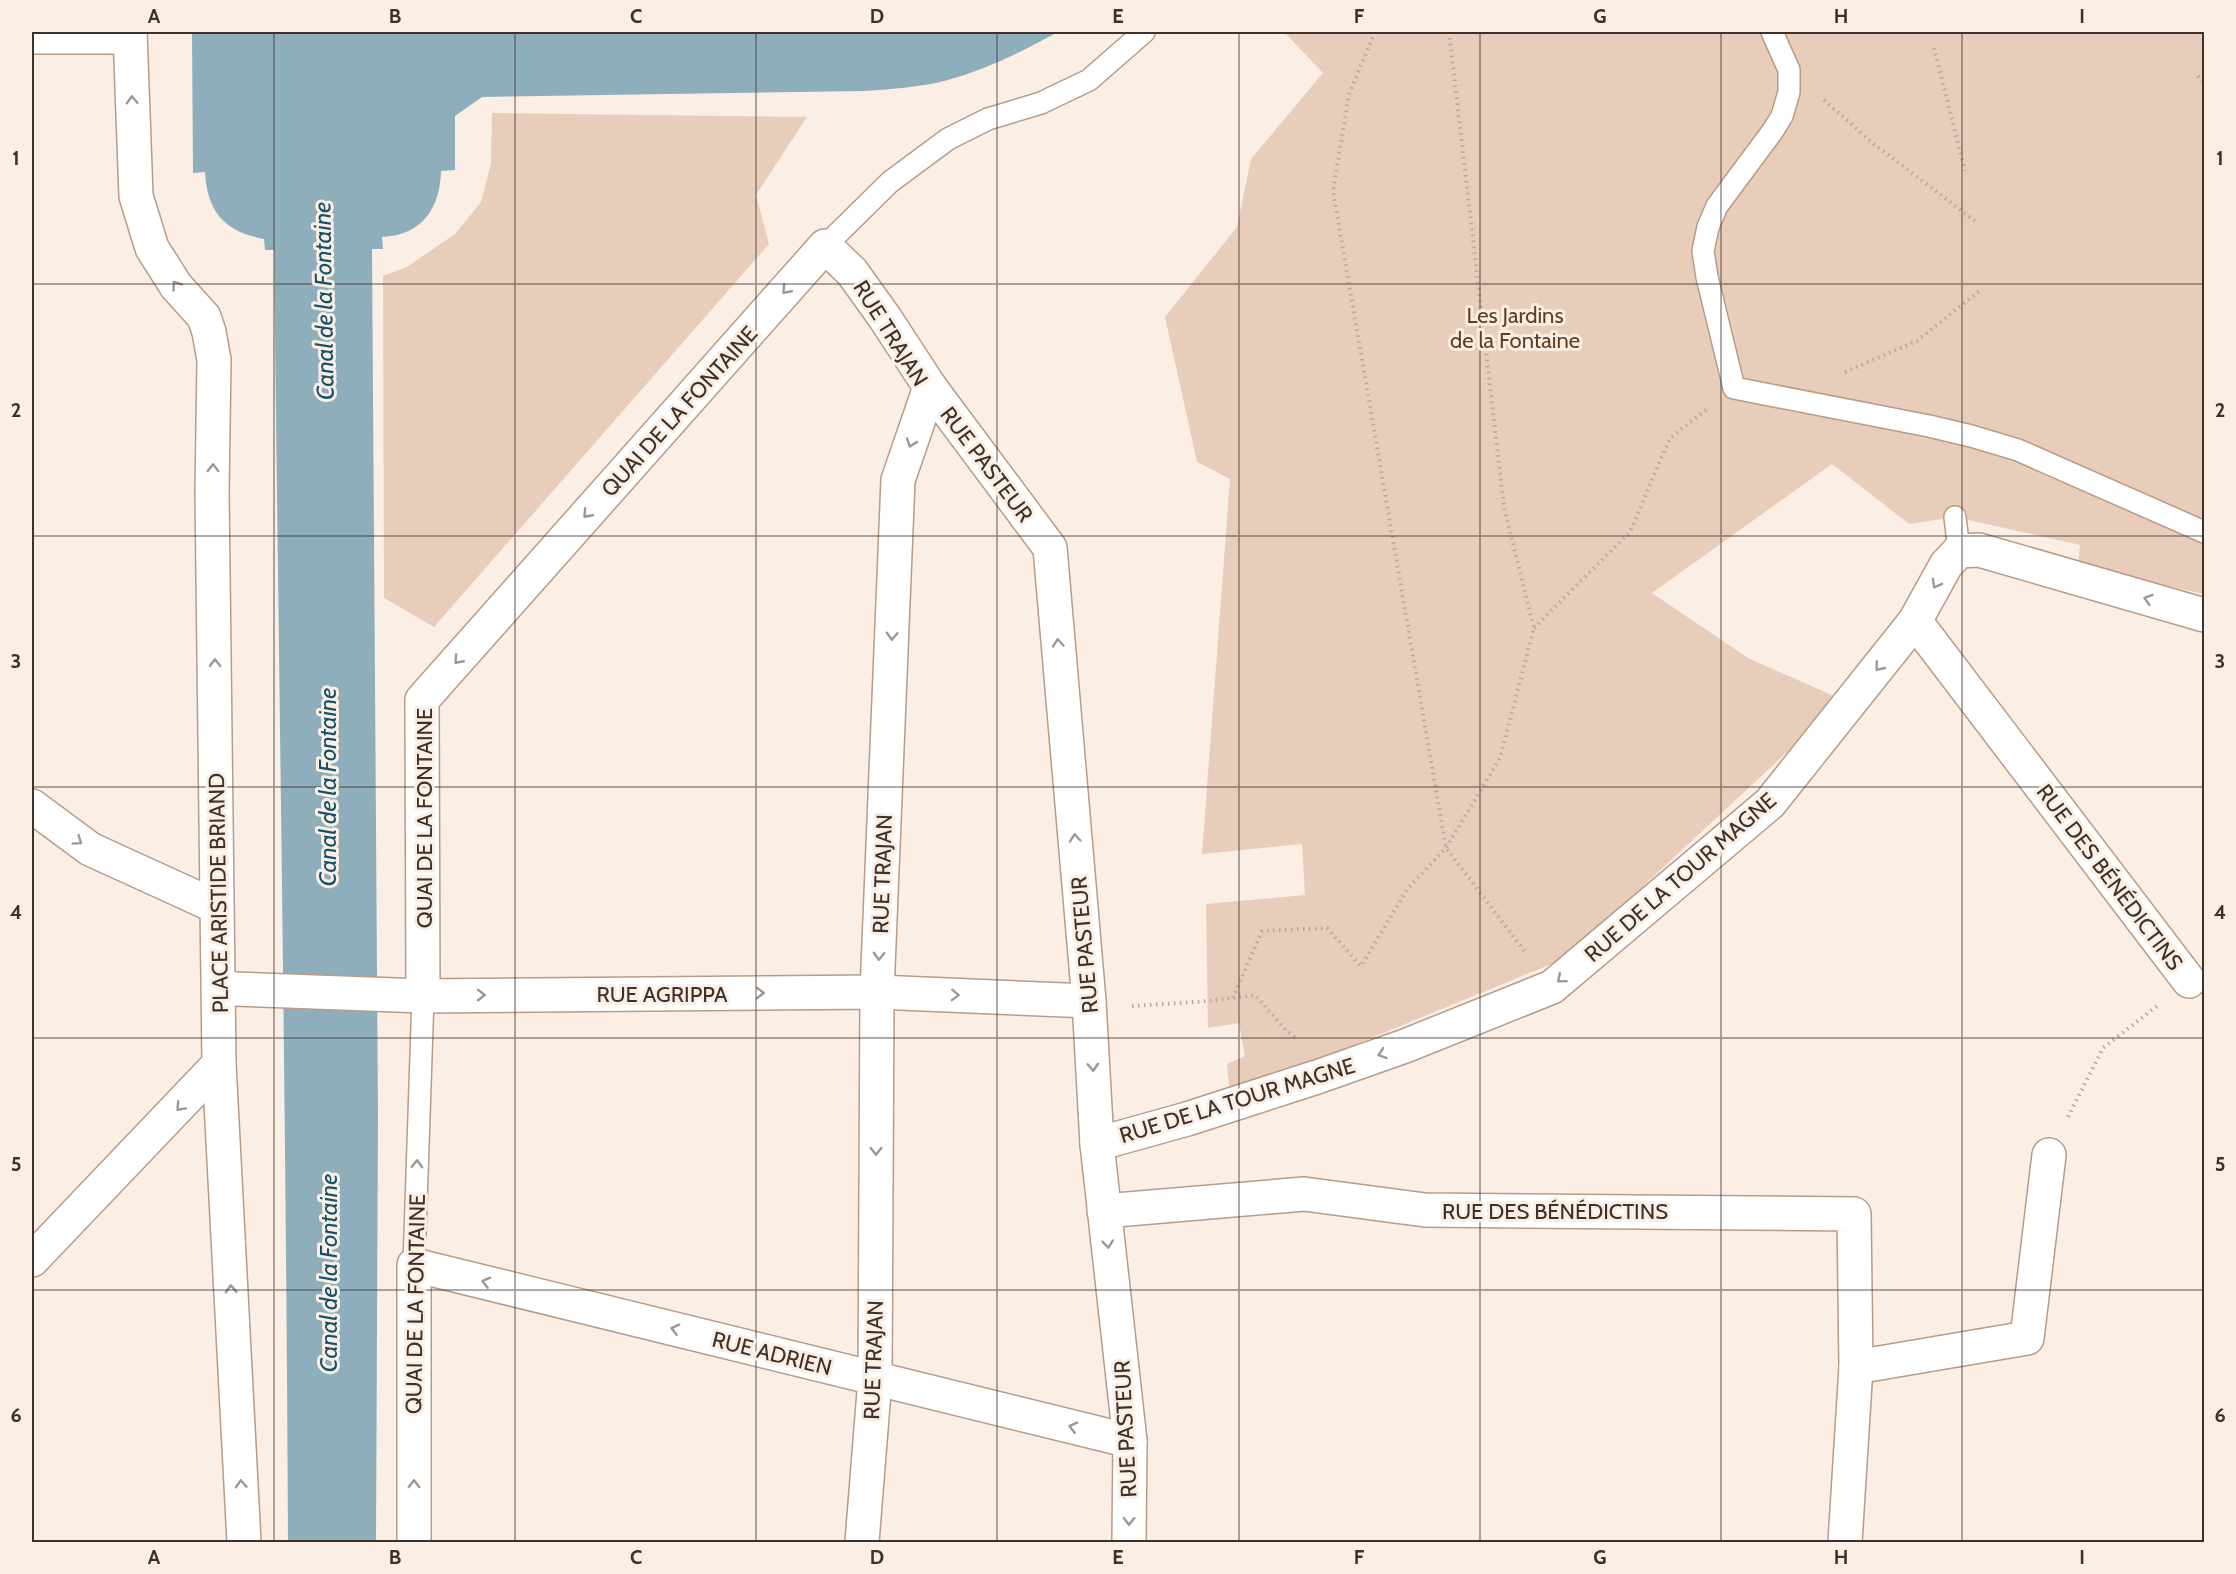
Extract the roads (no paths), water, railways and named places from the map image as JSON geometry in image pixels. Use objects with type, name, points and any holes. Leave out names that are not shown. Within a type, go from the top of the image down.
[{"type":"street","points":[[32,37],[130,34]]},
{"type":"street","name":"PLACE ARISTIDE BRIAND","points":[[130,34],[135,196],[152,248],[176,286],[204,317],[214,360],[212,492],[217,907],[227,988],[219,1064]]},
{"type":"street","name":"RUE TRAJAN","points":[[825,246],[852,272],[930,387],[898,480],[877,992],[875,1379],[862,1542]]},
{"type":"street","name":"QUAI DE LA FONTAINE","points":[[409,995],[423,700],[825,246]]},
{"type":"street","name":"RUE PASTEUR","points":[[930,387],[1050,548],[1089,1005],[1097,1144],[1130,1441],[1129,1542]]},
{"type":"street","points":[[1959,551],[1979,550],[2205,615]]},
{"type":"street","name":"RUE DE LA TOUR MAGNE","points":[[1097,1144],[1187,1119],[1317,1077],[1405,1046],[1552,987],[1770,803],[1915,621],[1946,565],[1959,551]]},
{"type":"street","name":"RUE DES BÉNÉDICTINS","points":[[1915,621],[2189,981]]},
{"type":"street","points":[[32,806],[90,849],[217,907]]},
{"type":"street","name":"RUE AGRIPPA","points":[[227,988],[409,995],[877,992],[1089,1005]]},
{"type":"street","points":[[32,1260],[219,1064]]},
{"type":"street","points":[[219,1064],[244,1542]]},
{"type":"street","points":[[1856,1367],[2027,1338],[2049,1155]]},
{"type":"street","name":"RUE DES BÉNÉDICTINS","points":[[1104,1211],[1304,1194],[1425,1210],[1854,1214],[1856,1367],[1845,1542]]},
{"type":"street","name":"QUAI DE LA FONTAINE","points":[[414,1265],[414,1542]]},
{"type":"street","name":"RUE ADRIEN","points":[[414,1265],[1130,1441]]},
{"type":"lane","points":[[825,246],[890,182],[948,139],[988,119],[1041,103],[1089,80],[1144,32]]},
{"type":"lane","points":[[1772,32],[1789,70],[1789,92],[1782,116],[1717,206],[1708,227],[1703,251],[1707,277],[1734,388],[1929,426],[2018,450],[2205,532]]},
{"type":"lane","points":[[1955,517],[1959,551]]},
{"type":"lane","name":"QUAI DE LA FONTAINE","points":[[409,995],[414,1265]]},
{"type":"water","name":"Canal de la Fontaine","points":[[192,32],[1058,32],[977,71],[948,80],[907,87],[865,91],[482,97],[455,116],[455,170],[441,171],[437,197],[426,218],[408,231],[382,237],[383,249],[372,249],[378,1116],[376,1542],[288,1542],[274,250],[265,250],[264,239],[239,231],[221,218],[210,198],[205,172],[193,173]]},
{"type":"park label","name":"Les Jardins de la Fontaine","points":[[1515,328]]}]
